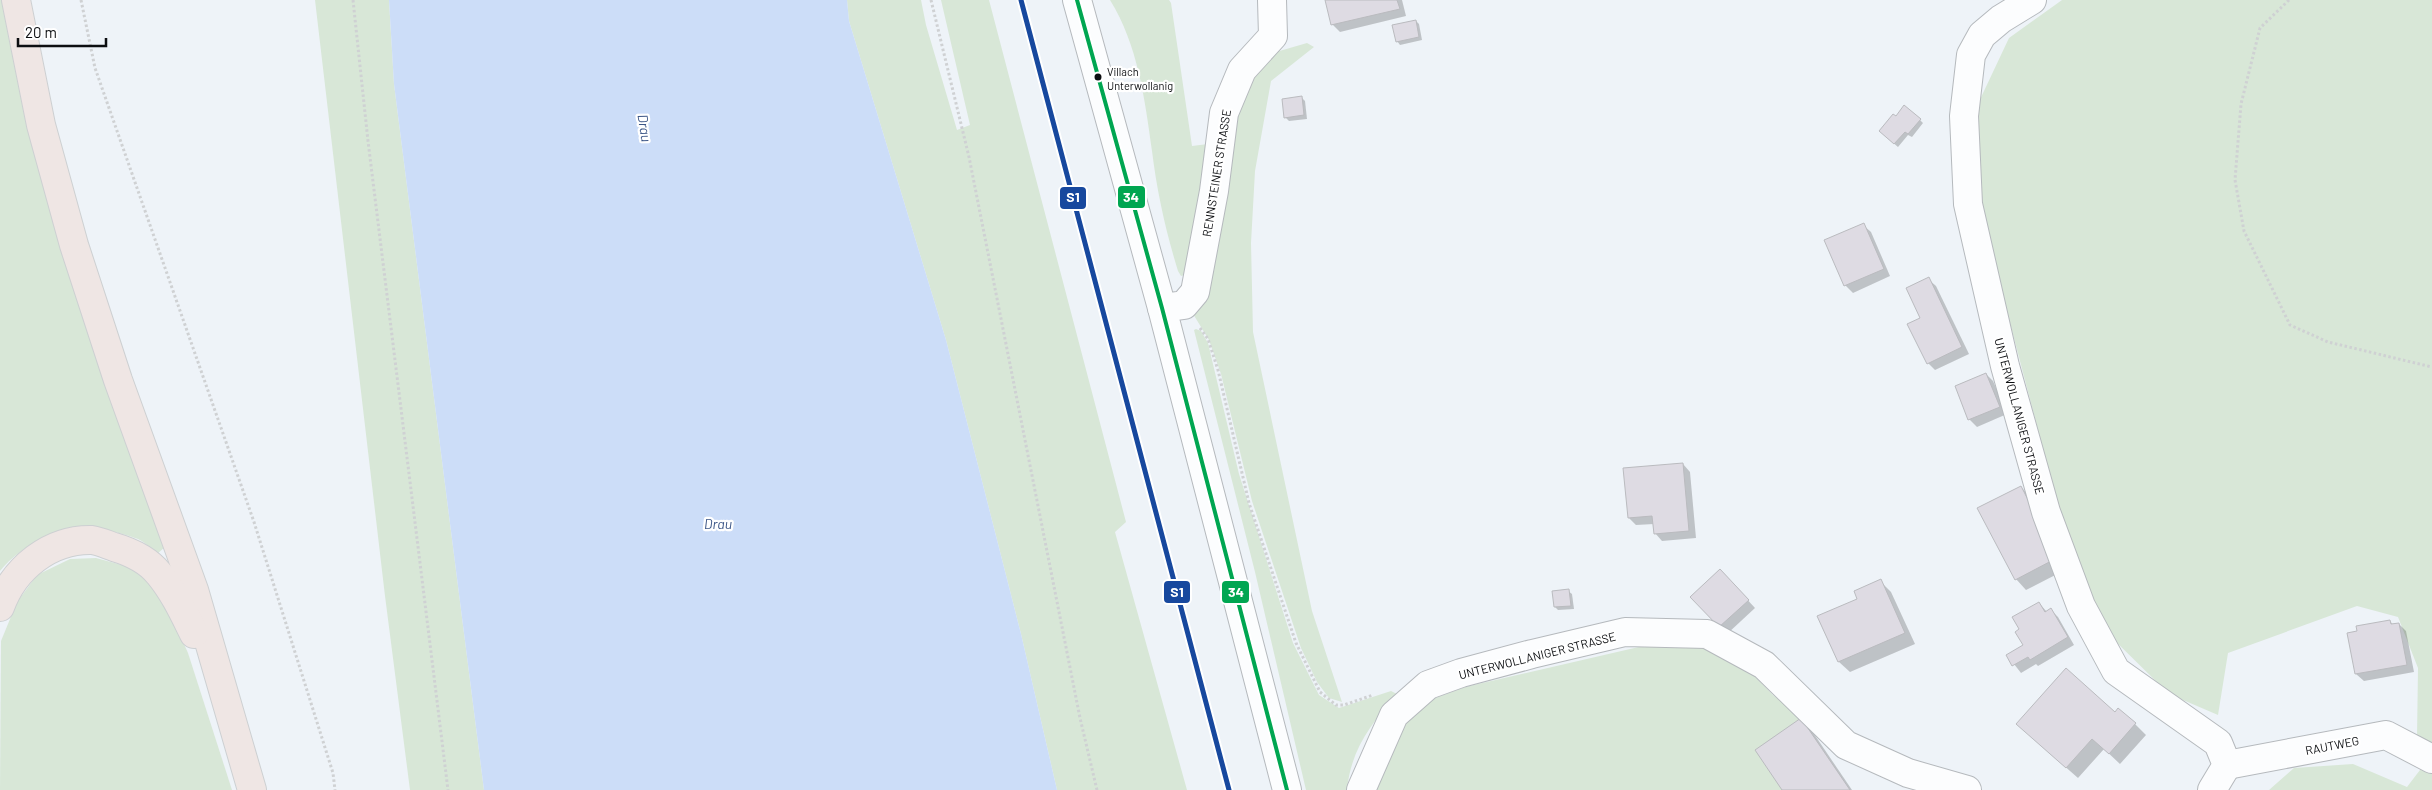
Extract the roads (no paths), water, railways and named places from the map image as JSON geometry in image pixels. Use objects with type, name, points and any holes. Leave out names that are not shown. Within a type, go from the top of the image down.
[{"type":"main road","points":[[16,0],[41,126],[74,245],[118,380],[194,590],[221,689],[242,750],[252,790]]},
{"type":"main road","points":[[0,607],[5,592],[30,561],[59,544],[94,540],[134,553],[159,573],[182,609],[221,689]]},
{"type":"street","points":[[1077,0],[1173,306],[1287,790]]},
{"type":"street","name":"RENNSTEINER STRASSE","points":[[1173,306],[1195,292],[1214,192],[1224,113],[1242,70],[1274,36],[1272,0]]},
{"type":"street","name":"UNTERWOLLANIGER STRASSE","points":[[2032,0],[2002,19],[1982,35],[1974,48],[1971,55],[1964,116],[1968,204],[2005,366],[2046,512],[2081,606],[2116,671],[2218,743],[2227,765]]},
{"type":"street","name":"UNTERWOLLANIGER STRASSE","points":[[1361,790],[1394,715],[1428,685],[1461,673],[1625,632],[1707,634],[1764,665],[1846,745],[1908,773],[1966,790]]},
{"type":"street","name":"RAUTWEG","points":[[2227,765],[2386,735],[2432,759]]},
{"type":"street","points":[[2212,790],[2227,765]]},
{"type":"water","name":"Drau","points":[[389,0],[847,0],[849,21],[946,340],[1021,634],[1057,790],[484,790],[394,84]]},
{"type":"place","name":"Villach Unterwollanig","points":[[1098,77]]}]
